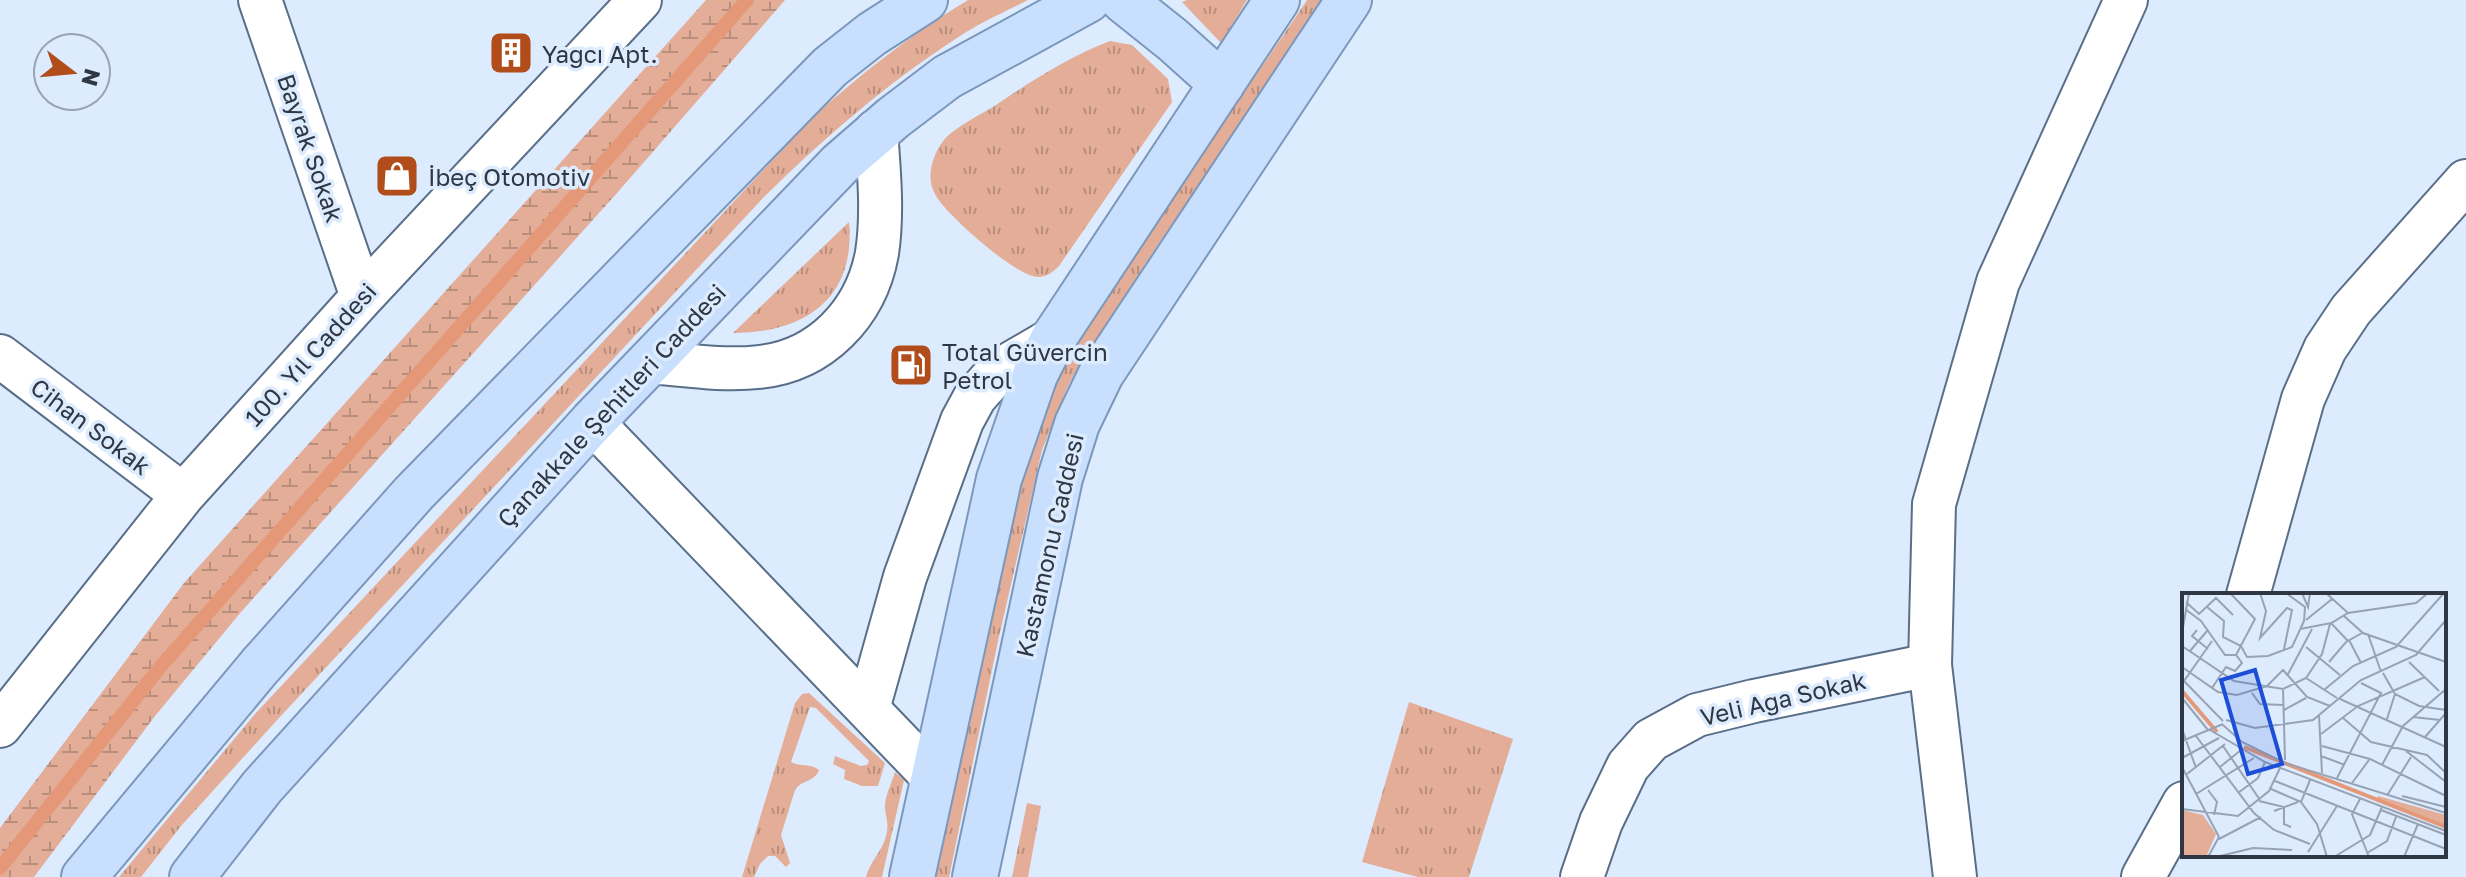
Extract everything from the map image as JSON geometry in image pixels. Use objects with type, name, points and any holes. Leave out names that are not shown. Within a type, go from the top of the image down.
[{"type":"main road","points":[[84,877],[250,677],[414,493],[830,67],[872,34],[925,0]]},
{"type":"main road","name":"Çanakkale Şehitleri Caddesi","points":[[192,877],[262,787],[592,422],[840,164],[876,131],[947,77],[1088,0]]},
{"type":"main road","points":[[1123,0],[1222,84]]},
{"type":"main road","points":[[912,877],[992,510],[1017,422],[1035,375],[1053,339],[1277,0]]},
{"type":"main road","name":"Kastamonu Caddesi","points":[[975,877],[1060,478],[1077,424],[1101,374],[1349,0]]},
{"type":"street","name":"Bayrak Sokak","points":[[260,0],[362,297]]},
{"type":"street","name":"100. Yıl Caddesi","points":[[0,726],[183,495],[362,297],[640,0]]},
{"type":"street","points":[[1955,877],[1930,665],[1934,504],[1998,282],[2126,0]]},
{"type":"street","points":[[650,362],[724,368],[761,367],[802,356],[829,340],[849,319],[865,289],[876,254],[879,201],[876,131]]},
{"type":"street","points":[[2249,593],[2303,399],[2325,349],[2351,310],[2466,181]]},
{"type":"street","points":[[868,709],[905,577],[962,421],[975,397],[998,371],[1053,339]]},
{"type":"street","name":"Cihan Sokak","points":[[0,356],[183,495]]},
{"type":"street","points":[[592,422],[933,777]]},
{"type":"street","points":[[931,501],[992,510]]},
{"type":"street","name":"Veli Ağa Sokak","points":[[1582,877],[1601,822],[1628,766],[1651,740],[1697,715],[1930,665]]},
{"type":"street","points":[[2143,877],[2182,807]]},
{"type":"green space","points":[[706,0],[785,0],[617,193],[241,612],[155,716],[34,877],[0,877],[0,828],[184,583]]},
{"type":"green space","points":[[968,0],[1028,0],[965,33],[905,74],[856,113],[763,198],[278,719],[181,826],[141,877],[119,877],[255,714],[811,119],[887,55]]},
{"type":"green space","points":[[1247,0],[1221,43],[1182,2]]},
{"type":"green space","points":[[1307,0],[1328,0],[1155,249],[1067,388],[1042,450],[949,877],[936,877],[1028,451],[1044,408],[1075,347],[1134,251]]},
{"type":"green space","points":[[1110,41],[1132,45],[1168,79],[1172,102],[1059,266],[1044,276],[1028,274],[984,245],[945,208],[932,185],[930,174],[933,160],[944,141],[961,126],[1050,71]]},
{"type":"green space","points":[[849,222],[849,249],[844,272],[834,291],[820,307],[782,327],[733,333]]},
{"type":"green space","points":[[809,693],[885,763],[878,786],[862,786],[844,779],[845,770],[833,764],[835,756],[861,766],[869,761],[816,708],[810,707],[791,762],[819,770],[795,790],[781,835],[790,863],[786,867],[775,856],[768,856],[754,877],[742,877],[795,703],[802,694]]},
{"type":"green space","points":[[1409,702],[1513,739],[1469,877],[1418,877],[1362,862]]},
{"type":"green space","points":[[895,772],[904,780],[882,877],[866,877],[886,836],[885,804]]},
{"type":"green space","points":[[1027,803],[1041,806],[1028,877],[1012,877]]},
{"type":"waterway","points":[[0,868],[161,666],[747,0]]},
{"type":"place","name":"Yağcı Apt.","points":[[511,53]]},
{"type":"place","name":"İbeç Otomotiv","points":[[397,176]]},
{"type":"place","name":"Total Güvercin Petrol","points":[[911,365]]}]
